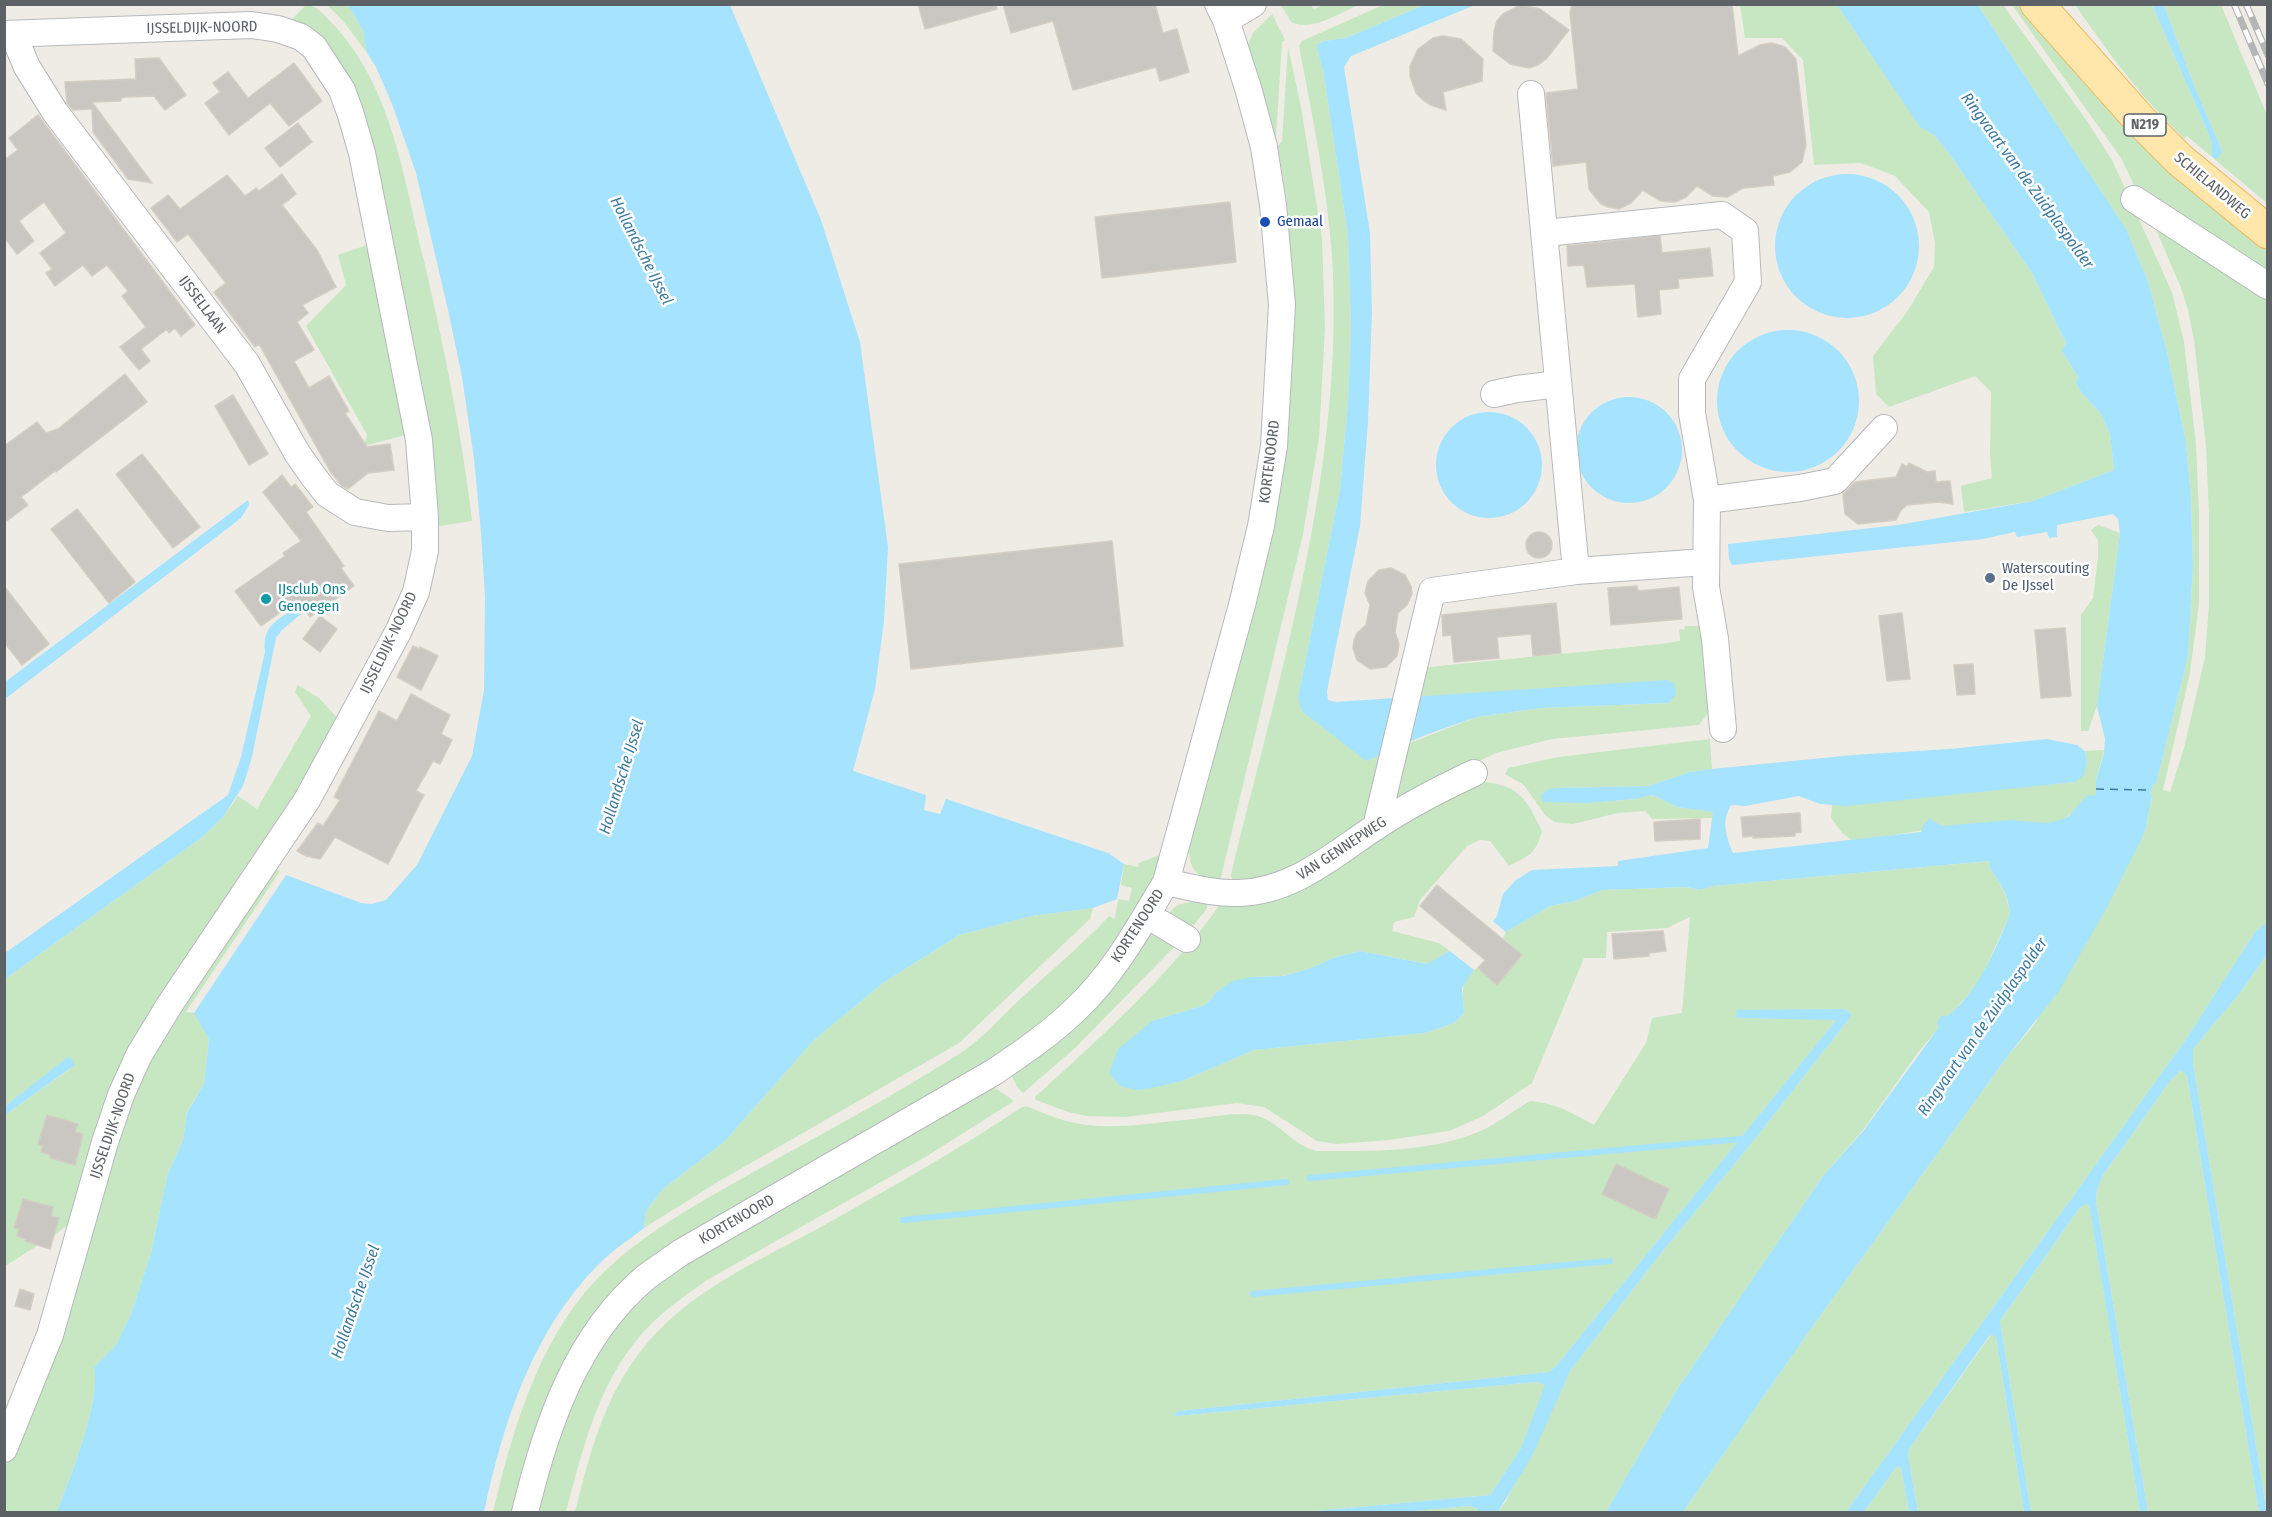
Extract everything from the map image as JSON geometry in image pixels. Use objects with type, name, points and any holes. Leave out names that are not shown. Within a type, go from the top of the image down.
[{"type":"main road","name":"SCHIELANDWEG","points":[[2037,4],[2140,120],[2180,160],[2268,232]]},
{"type":"main road","name":"SCHIELANDWEG","points":[[2056,4],[2158,122],[2187,150],[2268,216]]},
{"type":"street","points":[[1222,12],[1253,4]]},
{"type":"street","name":"KORTENOORD","points":[[525,1512],[557,1407],[574,1368],[619,1305],[646,1278],[680,1253],[994,1072],[1039,1041],[1076,1009],[1106,974],[1147,915],[1166,882],[1242,605],[1261,526],[1274,446],[1282,305],[1273,205],[1264,147],[1248,88],[1222,12]]},
{"type":"street","name":"IJSSELDIJK-NOORD","points":[[4,1449],[50,1335],[105,1142],[121,1095],[135,1065],[170,1004],[307,800],[398,632],[416,592],[425,551],[425,517],[418,440],[362,153],[342,90],[314,47],[301,37],[278,29],[252,25],[9,34]]},
{"type":"street","name":"IJSSELLAAN","points":[[9,34],[55,111],[247,364],[297,453],[327,494],[355,512],[387,518],[425,517]]},
{"type":"street","points":[[1531,94],[1576,571]]},
{"type":"street","points":[[2134,199],[2268,286]]},
{"type":"street","points":[[1545,233],[1722,215],[1745,231],[1748,282],[1692,379],[1692,413],[1707,500],[1706,586],[1715,639],[1723,729]]},
{"type":"street","points":[[1494,394],[1558,384]]},
{"type":"street","points":[[1707,500],[1835,481],[1884,428]]},
{"type":"street","points":[[1376,827],[1432,591],[1576,571],[1706,562]]},
{"type":"street","name":"VAN GENNEPWEG","points":[[1166,882],[1238,893],[1288,883],[1320,867],[1376,827],[1423,798],[1474,773]]},
{"type":"street","points":[[1147,915],[1187,939]]},
{"type":"green space","points":[[306,5],[317,8],[352,47],[368,74],[393,134],[410,198],[445,358],[458,423],[472,521],[439,526],[436,478],[427,415],[368,142],[288,23]]},
{"type":"green space","points":[[327,5],[348,5],[363,31],[367,53],[343,21]]},
{"type":"green space","points":[[1281,5],[1311,5],[1314,9],[1324,5],[1359,5],[1308,25],[1291,22]]},
{"type":"green space","points":[[1383,5],[1424,5],[1346,38],[1324,41],[1317,45],[1323,70],[1348,235],[1351,328],[1348,403],[1340,489],[1298,698],[1386,753],[1366,819],[1284,875],[1233,884],[1231,875],[1305,568],[1319,491],[1329,413],[1333,335],[1330,230],[1323,177],[1299,46],[1302,41]]},
{"type":"green space","points":[[1740,5],[1837,5],[1920,126],[1934,135],[1948,152],[2032,273],[2066,343],[2062,351],[2078,377],[2076,383],[2101,414],[2110,434],[2114,470],[2033,501],[1964,512],[1961,486],[1992,478],[1991,392],[1975,376],[1889,407],[1876,394],[1873,356],[1907,312],[1934,267],[1935,243],[1929,212],[1895,176],[1861,163],[1814,165],[1803,60],[1782,38],[1745,38]]},
{"type":"green space","points":[[1978,5],[2003,5],[2087,121],[2112,160],[2172,292],[2184,342],[2196,444],[2199,603],[2190,673],[2163,790],[2170,792],[2184,748],[2205,657],[2209,605],[2209,514],[2206,446],[2194,340],[2181,288],[2151,218],[2267,291],[2267,922],[2255,932],[2186,1039],[1846,1512],[1683,1512],[1810,1330],[2007,1057],[2034,1025],[2146,828],[2152,797],[2150,795],[2153,784],[2156,784],[2188,657],[2193,565],[2191,498],[2186,442],[2167,352],[2148,281],[2126,229]]},
{"type":"green space","points":[[2012,5],[2028,5],[2267,246],[2267,281],[2141,199],[2121,158]]},
{"type":"green space","points":[[2075,5],[2152,5],[2209,135],[2212,157],[2187,136],[2184,139],[2145,98]]},
{"type":"green space","points":[[2164,5],[2221,5],[2267,115],[2267,203],[2213,158],[2222,152],[2221,148]]},
{"type":"green space","points":[[1272,14],[1285,40],[1282,42],[1276,136],[1273,139],[1248,45],[1253,33]]},
{"type":"green space","points":[[1288,47],[1301,107],[1322,238],[1325,328],[1319,438],[1303,534],[1219,880],[1197,873],[1190,861],[1189,846],[1285,447],[1292,366],[1292,300],[1284,203],[1287,203],[1278,146],[1282,141]]},
{"type":"green space","points":[[367,245],[370,260],[376,264],[405,435],[364,446],[367,435],[306,326],[346,285],[338,255]]},
{"type":"green space","points":[[2098,525],[2120,533],[2097,706],[2088,731],[2081,731],[2081,615],[2093,598],[2098,540],[2091,530]]},
{"type":"green space","points":[[1685,626],[1705,626],[1712,702],[1708,713],[1699,725],[1552,739],[1496,753],[1399,799],[1390,795],[1402,746],[1477,717],[1541,708],[1668,703],[1412,697],[1419,668],[1680,641],[1679,629],[1684,630]]},
{"type":"green space","points":[[298,685],[319,698],[340,721],[338,729],[190,958],[74,1220],[5,1266],[5,1115],[70,1069],[68,1058],[5,1106],[5,979],[201,838],[223,817],[238,796],[257,809],[311,716],[295,692]]},
{"type":"green space","points":[[1710,739],[1712,769],[1690,772],[1648,786],[1557,788],[1588,803],[1655,796],[1677,807],[1714,812],[1713,818],[1652,819],[1645,811],[1618,813],[1573,824],[1554,822],[1545,815],[1524,785],[1505,774],[1508,768],[1558,757]]},
{"type":"green space","points":[[2104,750],[2096,780],[2096,795],[2086,797],[2071,814],[2051,823],[1973,823],[1853,841],[1842,833],[1831,818],[1832,805],[2075,782],[2087,763],[2085,751]]},
{"type":"green space","points":[[1485,782],[1515,791],[1527,803],[1542,831],[1534,850],[1522,860],[1509,866],[1490,841],[1480,840],[1467,846],[1420,900],[1414,917],[1394,922],[1392,931],[1439,943],[1450,951],[1428,964],[1360,951],[1282,976],[1252,977],[1218,991],[1205,1005],[1152,1021],[1137,1090],[1182,1081],[1254,1050],[1425,1033],[1454,1023],[1464,1013],[1465,982],[1472,972],[1478,968],[1498,984],[1522,955],[1503,938],[1506,932],[1550,906],[1575,901],[1603,890],[1687,887],[1700,890],[1713,886],[1991,861],[1989,867],[2009,907],[2010,914],[1980,981],[1919,1051],[1863,1130],[1823,1176],[1676,1391],[1606,1512],[1498,1512],[1506,1501],[1570,1371],[1658,1257],[1755,1139],[1852,1015],[1845,1009],[1737,1018],[1837,1019],[1549,1372],[1179,1411],[1173,1414],[1177,1416],[1536,1382],[1546,1385],[1521,1448],[1490,1495],[1304,1512],[575,1512],[600,1426],[618,1385],[644,1347],[662,1327],[703,1293],[922,1169],[1022,1107],[1026,1106],[1072,1122],[1101,1126],[1141,1125],[1232,1114],[1254,1115],[1271,1122],[1300,1144],[1317,1151],[1404,1149],[1446,1142],[1487,1128],[1530,1101],[1556,1106],[1594,1125],[1646,1043],[1652,1018],[1682,1013],[1690,917],[1667,928],[1607,932],[1606,958],[1584,958],[1532,1083],[1483,1116],[1449,1131],[1389,1140],[1337,1144],[1317,1141],[1264,1107],[1237,1103],[1125,1117],[1087,1116],[1068,1112],[1036,1100],[1035,1097],[1157,980],[1202,929],[1222,902],[1467,785]]},
{"type":"green space","points":[[1163,849],[1149,888],[1114,948],[1072,997],[1028,1037],[626,1283],[516,1512],[493,1512],[516,1427],[537,1372],[565,1320],[599,1277],[618,1259],[682,1213],[884,1099],[969,1047],[1109,916],[1115,919],[1118,899],[1129,901],[1132,888],[1121,885],[1124,864],[1138,867],[1139,863],[1160,855]]},
{"type":"green space","points":[[272,867],[280,871],[186,1012],[195,1013],[209,1039],[204,1084],[187,1112],[183,1140],[167,1176],[151,1253],[131,1314],[116,1345],[94,1367],[95,1382],[89,1419],[57,1512],[5,1512],[5,1467],[43,1376],[98,1192],[147,1055]]},
{"type":"green space","points":[[1192,902],[1208,903],[1206,910],[1187,933],[1168,917],[1177,906]]},
{"type":"green space","points":[[1093,908],[1090,919],[959,1043],[716,1183],[644,1228],[646,1211],[663,1189],[724,1142],[814,1040],[883,983],[959,935],[1032,916]]},
{"type":"green space","points":[[1153,925],[1177,944],[1074,1049],[1023,1093],[1012,1076],[1014,1069]]},
{"type":"green space","points":[[2267,954],[2267,1512],[2193,1063],[2193,1049],[2243,989]]},
{"type":"green space","points":[[2180,1071],[2184,1071],[2187,1076],[2259,1512],[2148,1512],[2096,1201],[2097,1190],[2103,1175],[2170,1081]]},
{"type":"green space","points":[[991,1085],[1014,1101],[927,1156],[707,1280],[653,1322],[620,1364],[596,1411],[566,1512],[535,1512],[555,1443],[584,1370],[628,1310],[656,1283],[686,1262]]},
{"type":"green space","points":[[2089,1204],[2140,1512],[2031,1512],[2000,1321],[2080,1207]]},
{"type":"green space","points":[[1993,1334],[1996,1337],[2024,1512],[1918,1512],[1908,1455],[1909,1449]]},
{"type":"green space","points":[[1897,1466],[1901,1468],[1909,1512],[1864,1512]]},
{"type":"green space","points":[[1470,1506],[1478,1509],[1478,1512],[1402,1512]]},
{"type":"water","name":"Hollandsche IJssel","points":[[348,5],[730,5],[821,220],[860,342],[888,547],[884,621],[875,689],[853,771],[926,795],[924,810],[940,814],[946,799],[1108,853],[1124,864],[1117,899],[1093,908],[1032,916],[959,935],[883,983],[814,1040],[724,1142],[663,1189],[646,1211],[644,1228],[603,1260],[575,1291],[555,1319],[538,1349],[511,1412],[484,1512],[57,1512],[89,1419],[95,1382],[94,1367],[116,1345],[131,1314],[151,1253],[167,1176],[183,1140],[187,1113],[204,1084],[209,1039],[194,1013],[286,875],[361,903],[371,904],[386,900],[417,865],[472,756],[484,690],[485,597],[474,459],[462,377],[416,173],[392,104],[376,67],[367,53],[363,31]]},
{"type":"water","points":[[1424,5],[1475,5],[1351,56],[1344,67],[1370,233],[1372,312],[1368,422],[1360,526],[1327,691],[1328,700],[1335,702],[1667,680],[1675,684],[1676,695],[1668,703],[1541,708],[1477,717],[1428,734],[1366,761],[1302,711],[1298,698],[1340,489],[1348,403],[1351,328],[1348,235],[1323,70],[1316,45],[1324,41],[1346,38]]},
{"type":"water","name":"Ringvaart van de Zuidplaspolder","points":[[1837,5],[1978,5],[2126,229],[2148,281],[2167,352],[2186,442],[2191,498],[2193,565],[2188,657],[2156,784],[2153,784],[2150,795],[2152,796],[2146,828],[2106,909],[2059,991],[2007,1057],[1810,1330],[1683,1512],[1606,1512],[1676,1391],[1823,1176],[1864,1130],[1939,1027],[1937,1022],[1942,1016],[1948,1016],[1969,994],[1992,956],[2010,914],[2006,895],[1989,867],[1990,861],[1713,886],[1700,890],[1687,887],[1603,890],[1575,901],[1550,906],[1506,932],[1493,921],[1497,916],[1503,894],[1516,880],[1532,870],[1618,866],[1618,861],[1708,848],[1713,812],[1677,807],[1650,795],[1636,799],[1588,803],[1543,802],[1541,795],[1549,789],[1557,788],[1648,786],[1690,772],[1712,769],[2047,739],[2077,745],[2085,751],[2087,763],[2083,776],[2075,782],[1846,806],[1820,804],[1799,796],[1745,806],[1731,805],[1725,823],[1733,853],[1921,832],[1924,824],[1930,819],[1942,826],[2010,820],[2046,823],[2061,820],[2069,816],[2086,796],[2096,795],[2096,780],[2104,753],[2105,739],[2097,706],[2120,533],[2118,519],[2113,514],[2057,525],[2057,537],[2049,538],[2047,532],[2017,537],[2015,532],[1983,539],[1732,565],[1729,559],[1728,544],[1898,525],[2033,501],[2114,470],[2110,434],[2101,414],[2076,383],[2078,377],[2062,351],[2066,343],[2032,273],[1948,152],[1934,135],[1920,127]]},
{"type":"water","points":[[2152,5],[2164,5],[2221,148],[2222,152],[2217,159],[2212,157],[2209,135]]},
{"type":"water","points":[[1847,174],[1875,179],[1898,195],[1914,218],[1919,246],[1914,274],[1898,297],[1875,313],[1847,318],[1819,313],[1796,297],[1780,274],[1775,246],[1780,218],[1796,195],[1819,179]]},
{"type":"water","points":[[1788,330],[1815,336],[1838,351],[1853,374],[1859,401],[1853,428],[1838,451],[1815,466],[1788,472],[1761,466],[1738,451],[1723,428],[1717,401],[1723,374],[1738,351],[1761,336]]},
{"type":"water","points":[[1629,397],[1649,401],[1667,412],[1678,430],[1682,450],[1678,470],[1667,488],[1649,499],[1629,503],[1609,499],[1591,488],[1580,470],[1576,450],[1580,430],[1591,412],[1609,401]]},
{"type":"water","points":[[1489,412],[1509,416],[1527,427],[1538,445],[1542,465],[1538,485],[1527,503],[1509,514],[1489,518],[1469,514],[1451,503],[1440,485],[1436,465],[1440,445],[1451,427],[1469,416]]},
{"type":"water","points":[[248,500],[249,505],[241,518],[5,699],[5,682]]},
{"type":"water","points":[[296,607],[301,614],[276,638],[252,757],[243,786],[223,817],[201,838],[5,979],[5,953],[228,795],[241,757],[268,630],[277,620]]},
{"type":"water","points":[[2267,922],[2267,954],[2243,989],[2193,1049],[2193,1063],[2267,1512],[2259,1512],[2187,1076],[2180,1071],[2170,1081],[2103,1175],[2097,1190],[2096,1201],[2148,1512],[2140,1512],[2089,1205],[2087,1204],[2080,1207],[2000,1321],[2031,1512],[2024,1512],[1996,1337],[1993,1335],[1989,1336],[1909,1449],[1908,1455],[1918,1512],[1909,1512],[1901,1468],[1897,1466],[1864,1512],[1846,1512],[2186,1039],[2255,932]]},
{"type":"water","points":[[1360,951],[1427,964],[1450,951],[1474,970],[1462,988],[1464,1013],[1454,1023],[1425,1033],[1254,1050],[1182,1081],[1152,1088],[1137,1090],[1120,1086],[1109,1073],[1118,1049],[1152,1021],[1205,1005],[1218,991],[1233,981],[1252,977],[1283,976]]},
{"type":"water","points":[[1845,1009],[1852,1015],[1755,1139],[1658,1257],[1570,1371],[1533,1454],[1498,1512],[1478,1512],[1478,1509],[1470,1506],[1402,1512],[1304,1512],[1490,1495],[1521,1448],[1545,1385],[1536,1382],[1177,1416],[1173,1414],[1179,1411],[1549,1372],[1836,1020],[1736,1018],[1737,1010]]},
{"type":"water","points":[[68,1057],[75,1065],[5,1115],[5,1106]]},
{"type":"building","points":[[918,4],[996,4],[997,9],[925,29]]},
{"type":"building","points":[[1003,4],[1155,4],[1163,33],[1177,29],[1189,72],[1160,81],[1156,67],[1073,90],[1053,21],[1011,33]]},
{"type":"building","points":[[1572,4],[1732,4],[1738,56],[1760,45],[1772,43],[1785,47],[1796,59],[1806,145],[1802,162],[1790,172],[1773,176],[1774,185],[1743,188],[1727,197],[1713,196],[1697,186],[1686,197],[1675,202],[1661,201],[1643,190],[1631,203],[1619,209],[1600,203],[1589,189],[1586,162],[1553,166],[1546,93],[1578,89],[1570,13]]},
{"type":"building","points":[[1521,5],[1540,9],[1569,30],[1546,59],[1529,68],[1510,64],[1493,51],[1497,21],[1503,14]]},
{"type":"building","points":[[1443,36],[1461,39],[1483,59],[1482,81],[1443,92],[1446,110],[1423,100],[1416,93],[1410,76],[1410,66],[1418,49],[1433,38]]},
{"type":"building","points":[[159,58],[186,95],[165,110],[154,96],[92,102],[152,183],[128,179],[93,132],[92,109],[73,110],[67,103],[65,82],[136,79],[135,59]]},
{"type":"building","points":[[294,63],[322,101],[289,126],[270,103],[229,135],[205,103],[220,92],[213,83],[228,72],[248,98]]},
{"type":"building","points":[[38,115],[195,325],[181,336],[175,328],[169,333],[167,329],[141,349],[150,361],[139,370],[120,347],[146,327],[122,296],[128,291],[107,265],[92,276],[83,265],[55,286],[46,273],[52,269],[40,253],[66,233],[44,202],[19,221],[34,241],[17,254],[4,237],[4,160],[18,150],[9,138]]},
{"type":"building","points":[[298,123],[312,142],[280,167],[265,148]]},
{"type":"building","points":[[282,174],[296,194],[282,205],[317,250],[336,287],[302,305],[308,313],[297,322],[314,350],[294,361],[309,388],[329,376],[349,411],[345,413],[367,447],[390,444],[394,470],[368,473],[348,489],[342,486],[330,471],[259,344],[255,347],[214,292],[226,283],[188,234],[177,242],[151,208],[168,195],[180,209],[227,175],[245,196],[256,188],[259,191]]},
{"type":"building","points":[[1230,202],[1236,262],[1102,278],[1095,217]]},
{"type":"building","points":[[1660,236],[1662,253],[1710,248],[1713,276],[1678,279],[1679,288],[1659,290],[1661,314],[1638,317],[1635,284],[1587,287],[1584,265],[1568,266],[1567,246]]},
{"type":"building","points":[[125,374],[147,402],[21,497],[28,505],[4,523],[4,446],[37,422],[46,433],[58,429]]},
{"type":"building","points":[[233,395],[268,454],[249,465],[215,406]]},
{"type":"building","points":[[142,454],[200,527],[173,548],[116,474]]},
{"type":"building","points":[[1909,463],[1927,472],[1935,471],[1936,482],[1950,481],[1953,504],[1938,502],[1907,505],[1901,510],[1896,520],[1858,524],[1845,514],[1843,494],[1855,482],[1896,477],[1902,464],[1907,467]]},
{"type":"building","points":[[282,475],[291,487],[295,484],[313,507],[306,512],[344,566],[341,568],[354,586],[310,617],[298,600],[261,626],[235,591],[285,556],[283,553],[301,541],[263,492]]},
{"type":"building","points":[[77,509],[135,582],[109,603],[51,529]]},
{"type":"building","points":[[1539,532],[1548,536],[1552,545],[1548,554],[1539,558],[1530,554],[1526,545],[1530,536]]},
{"type":"building","points":[[1112,541],[1123,646],[911,669],[899,564]]},
{"type":"building","points":[[1391,568],[1405,575],[1411,586],[1412,594],[1407,605],[1398,613],[1395,632],[1399,644],[1397,656],[1386,667],[1370,669],[1357,660],[1353,648],[1354,640],[1357,633],[1366,625],[1370,605],[1365,593],[1368,581],[1379,570]]},
{"type":"building","points":[[4,586],[49,644],[22,665],[4,642]]},
{"type":"building","points":[[1637,586],[1638,591],[1679,587],[1682,619],[1611,625],[1608,588]]},
{"type":"building","points":[[1556,603],[1561,653],[1533,656],[1531,634],[1497,637],[1499,658],[1454,662],[1451,635],[1443,636],[1442,615]]},
{"type":"building","points":[[1902,613],[1910,679],[1887,681],[1879,616]]},
{"type":"building","points":[[320,616],[337,629],[320,652],[303,639]]},
{"type":"building","points":[[2065,628],[2071,696],[2041,698],[2035,630]]},
{"type":"building","points":[[413,646],[438,656],[421,690],[397,677]]},
{"type":"building","points":[[1973,664],[1975,694],[1957,695],[1954,665]]},
{"type":"building","points":[[411,694],[450,715],[441,734],[452,740],[440,764],[433,761],[416,791],[424,795],[388,864],[335,837],[320,859],[297,851],[318,823],[323,826],[340,800],[334,797],[379,711],[397,721]]},
{"type":"building","points":[[1800,813],[1801,832],[1795,833],[1795,836],[1743,837],[1741,817]]},
{"type":"building","points":[[1700,819],[1700,839],[1655,841],[1654,822]]},
{"type":"building","points":[[1437,885],[1522,955],[1497,985],[1478,968],[1485,960],[1420,906]]},
{"type":"building","points":[[1663,931],[1666,951],[1649,953],[1649,956],[1614,959],[1612,934]]},
{"type":"building","points":[[47,1115],[78,1124],[75,1132],[83,1134],[75,1165],[50,1158],[50,1155],[41,1152],[43,1146],[38,1144]]},
{"type":"building","points":[[1616,1164],[1669,1189],[1655,1219],[1602,1194]]},
{"type":"building","points":[[23,1199],[53,1207],[51,1216],[59,1218],[50,1249],[17,1236],[19,1229],[14,1228]]},
{"type":"building","points":[[20,1289],[34,1294],[30,1310],[15,1306]]},
{"type":"waterway","points":[[1310,1178],[1740,1139]]},
{"type":"waterway","points":[[903,1220],[1286,1182]]},
{"type":"waterway","points":[[1253,1294],[1610,1261]]},
{"type":"ferry route","points":[[2096,789],[2151,790]]},
{"type":"railway","points":[[2234,4],[2268,84]]},
{"type":"railway","points":[[2246,4],[2268,55]]},
{"type":"place","name":"Gemaal","points":[[1265,222]]},
{"type":"place","name":"Waterscouting De IJssel","points":[[1990,578]]},
{"type":"place","name":"IJsclub Ons Genoegen","points":[[266,599]]}]
